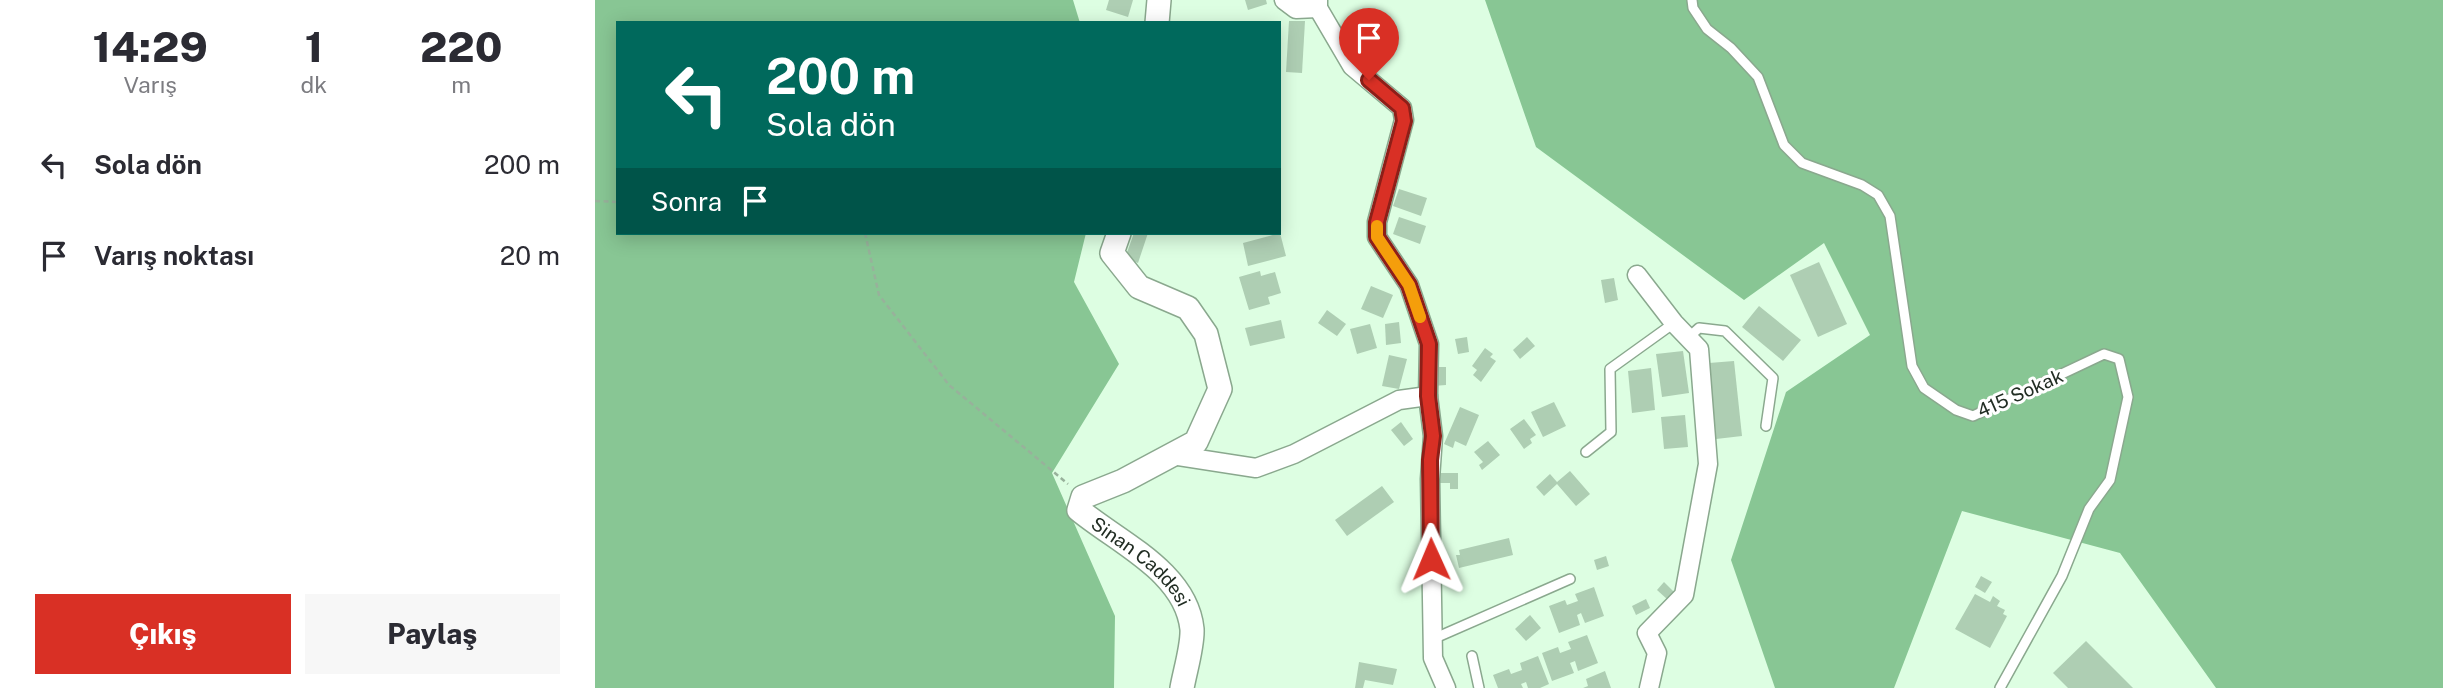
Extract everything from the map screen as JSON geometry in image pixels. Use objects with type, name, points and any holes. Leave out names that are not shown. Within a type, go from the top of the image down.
[{"type":"street","points":[[1157,21],[1159,0]]},
{"type":"street","points":[[1284,0],[1296,9],[1318,4],[1352,66],[1402,108],[1404,121],[1377,222],[1377,237],[1409,285],[1429,344],[1428,396],[1433,436],[1430,479],[1433,658],[1446,688]]},
{"type":"street","name":"Sinan Caddesi","points":[[1118,235],[1112,253],[1139,287],[1188,308],[1206,334],[1220,389],[1196,442],[1123,481],[1083,497],[1079,510],[1172,581],[1185,602],[1192,631],[1182,688]]},
{"type":"street","points":[[1636,275],[1699,349],[1708,464],[1684,595],[1647,633],[1657,653],[1649,688]]},
{"type":"street","points":[[1172,455],[1256,468],[1294,454],[1399,400],[1428,396]]},
{"type":"lane","name":"415 Sokak","points":[[1692,0],[1693,8],[1707,29],[1731,48],[1758,77],[1784,145],[1802,163],[1862,185],[1878,195],[1890,216],[1912,366],[1924,388],[1956,410],[1973,416],[2104,354],[2119,359],[2128,397],[2110,480],[2089,509],[2062,576],[2000,688]]},
{"type":"lane","points":[[1586,452],[1611,432],[1610,369],[1675,323]]},
{"type":"lane","points":[[1688,338],[1699,328],[1725,331],[1773,378],[1766,426]]},
{"type":"lane","points":[[1433,639],[1570,579]]},
{"type":"lane","points":[[1472,656],[1479,688]]},
{"type":"path","points":[[595,201],[616,202]]},
{"type":"path","points":[[865,235],[879,295],[949,385],[1083,497]]},
{"type":"green space","points":[[595,0],[1073,0],[1079,21],[616,21],[616,235],[1086,235],[1074,282],[1119,364],[1052,473],[1115,616],[1114,688],[595,688]]},
{"type":"green space","points":[[1485,0],[2443,0],[2443,688],[2216,688],[2120,553],[1962,511],[1894,688],[1775,688],[1731,560],[1786,392],[1870,335],[1824,243],[1744,300],[1536,147]]},
{"type":"building","points":[[1109,0],[1133,0],[1128,17],[1106,10]]},
{"type":"building","points":[[1245,0],[1266,0],[1267,4],[1248,10]]},
{"type":"building","points":[[1289,21],[1305,21],[1302,73],[1286,72]]},
{"type":"building","points":[[1399,189],[1427,198],[1421,216],[1393,206]]},
{"type":"building","points":[[1399,217],[1426,226],[1420,244],[1393,234]]},
{"type":"building","points":[[1133,235],[1147,235],[1138,263],[1125,258]]},
{"type":"building","points":[[1281,235],[1286,256],[1248,266],[1243,243]]},
{"type":"building","points":[[1819,262],[1847,324],[1818,337],[1790,275]]},
{"type":"building","points":[[1260,271],[1261,276],[1275,272],[1281,293],[1268,297],[1270,304],[1249,310],[1239,277]]},
{"type":"building","points":[[1614,278],[1618,300],[1605,303],[1601,280]]},
{"type":"building","points":[[1371,286],[1393,295],[1383,318],[1361,309]]},
{"type":"building","points":[[1759,306],[1801,340],[1783,361],[1742,327]]},
{"type":"building","points":[[1327,310],[1346,324],[1337,336],[1318,323]]},
{"type":"building","points":[[1281,320],[1285,338],[1250,346],[1245,328]]},
{"type":"building","points":[[1399,322],[1401,343],[1386,345],[1385,324]]},
{"type":"building","points":[[1370,324],[1377,348],[1357,354],[1350,329]]},
{"type":"building","points":[[1467,337],[1469,352],[1458,354],[1455,339]]},
{"type":"building","points":[[1527,337],[1535,346],[1520,359],[1513,350]]},
{"type":"building","points":[[1485,348],[1493,354],[1490,357],[1496,361],[1481,382],[1473,375],[1477,370],[1472,366]]},
{"type":"building","points":[[1683,351],[1689,393],[1662,397],[1656,354]]},
{"type":"building","points":[[1389,355],[1407,359],[1399,389],[1382,386]]},
{"type":"building","points":[[1734,361],[1742,436],[1716,439],[1709,363]]},
{"type":"building","points":[[1433,367],[1446,367],[1446,385],[1433,386]]},
{"type":"building","points":[[1651,368],[1655,410],[1632,413],[1628,371]]},
{"type":"building","points":[[1554,402],[1566,426],[1543,437],[1531,412]]},
{"type":"building","points":[[1460,407],[1479,415],[1466,446],[1455,441],[1453,448],[1444,444]]},
{"type":"building","points":[[1685,415],[1688,447],[1664,449],[1661,417]]},
{"type":"building","points":[[1524,419],[1536,435],[1530,439],[1532,443],[1524,449],[1510,429]]},
{"type":"building","points":[[1401,422],[1413,439],[1404,446],[1391,430]]},
{"type":"building","points":[[1488,441],[1500,455],[1482,470],[1479,465],[1483,462],[1474,452]]},
{"type":"building","points":[[1570,471],[1590,494],[1576,506],[1557,484],[1544,496],[1536,487],[1550,474],[1557,482]]},
{"type":"building","points":[[1440,473],[1458,473],[1458,489],[1450,489],[1450,483],[1440,483]]},
{"type":"building","points":[[1382,486],[1394,502],[1347,536],[1335,520]]},
{"type":"building","points":[[1509,538],[1513,555],[1459,568],[1456,555],[1460,555],[1459,550]]},
{"type":"building","points":[[1606,556],[1609,566],[1597,570],[1594,560]]},
{"type":"building","points":[[1981,576],[1992,582],[1985,593],[1975,587]]},
{"type":"building","points":[[1664,582],[1675,593],[1668,600],[1657,590]]},
{"type":"building","points":[[1594,587],[1604,616],[1585,623],[1581,613],[1577,615],[1580,625],[1559,633],[1549,606],[1565,600],[1567,605],[1578,601],[1575,594]]},
{"type":"building","points":[[1975,594],[1990,602],[1993,596],[2000,601],[1997,606],[2005,610],[2003,614],[2007,616],[1990,648],[1955,629]]},
{"type":"building","points":[[1646,599],[1650,608],[1636,615],[1632,606]]},
{"type":"building","points":[[1530,615],[1541,628],[1526,641],[1515,629]]},
{"type":"building","points":[[1587,635],[1598,663],[1578,671],[1575,661],[1570,663],[1574,673],[1552,681],[1542,653],[1558,647],[1560,653],[1571,649],[1568,642]]},
{"type":"building","points":[[2086,641],[2133,688],[2068,688],[2053,673]]},
{"type":"building","points":[[1538,656],[1549,684],[1540,688],[1528,688],[1526,682],[1521,684],[1523,688],[1498,688],[1493,675],[1509,669],[1511,674],[1522,670],[1520,663]]},
{"type":"building","points":[[1359,662],[1397,669],[1393,685],[1365,680],[1363,688],[1355,688]]},
{"type":"building","points":[[1605,671],[1611,688],[1583,688],[1588,686],[1586,679]]},
{"type":"slow traffic","points":[[1377,226],[1377,237],[1409,285],[1420,317]]},
{"type":"route","points":[[1369,80],[1402,108],[1404,121],[1384,188],[1377,222],[1377,237],[1409,285],[1429,344],[1428,396],[1433,436],[1430,460],[1431,559]]}]
